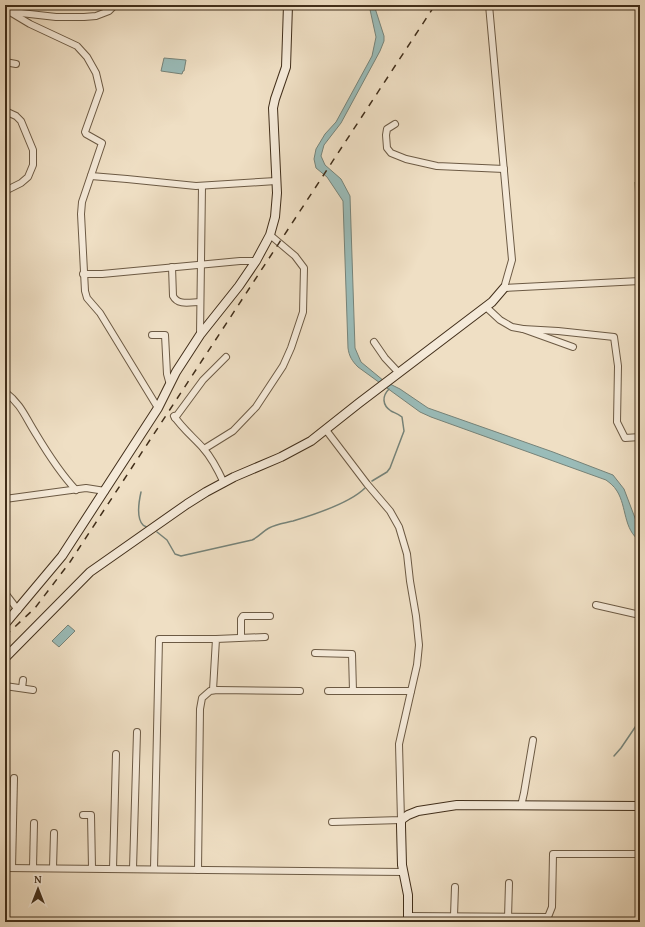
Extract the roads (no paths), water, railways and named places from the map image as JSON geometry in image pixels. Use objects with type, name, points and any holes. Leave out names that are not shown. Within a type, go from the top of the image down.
[{"type":"street","points":[[6,11],[56,17],[84,17],[96,16],[109,11],[115,5]]},
{"type":"street","points":[[5,624],[62,556],[158,408],[176,372],[200,335],[256,262],[270,235],[275,217],[276,182],[273,108],[286,67],[288,5]]},
{"type":"street","points":[[5,658],[90,572],[187,504],[224,483],[298,448],[326,430],[486,307],[504,288],[512,260],[489,5]]},
{"type":"street","points":[[6,11],[77,46],[87,57],[96,73],[100,90],[85,132],[102,143],[82,202],[83,274],[85,291],[87,298],[100,313],[158,408]]},
{"type":"street","points":[[5,62],[16,64]]},
{"type":"street","points":[[5,111],[16,116],[21,121],[32,150],[33,165],[28,177],[21,183],[5,191]]},
{"type":"street","points":[[395,124],[388,129],[386,135],[387,148],[390,153],[406,159],[437,166],[504,169]]},
{"type":"street","points":[[91,176],[153,181],[188,186],[276,182]]},
{"type":"street","points":[[200,335],[202,186]]},
{"type":"street","points":[[204,449],[233,431],[256,407],[283,366],[291,348],[303,312],[304,268],[295,256],[270,235]]},
{"type":"street","points":[[83,274],[102,274],[240,261],[256,262]]},
{"type":"street","points":[[172,267],[174,299],[181,303],[200,302]]},
{"type":"street","points":[[504,288],[640,281]]},
{"type":"street","points":[[486,307],[500,320],[512,326],[573,347]]},
{"type":"street","points":[[523,329],[614,337],[618,366],[617,422],[625,438],[640,437]]},
{"type":"street","points":[[152,335],[165,335],[167,374],[170,385]]},
{"type":"street","points":[[374,342],[395,376]]},
{"type":"street","points":[[224,483],[215,463],[174,417],[203,380],[226,357]]},
{"type":"street","points":[[5,392],[21,407],[35,432],[63,475],[76,490]]},
{"type":"street","points":[[326,430],[363,479],[390,511],[404,540],[416,616],[419,646],[417,664],[399,744],[403,872],[408,895],[408,919],[454,916],[523,920],[548,917],[552,906],[553,854],[640,854]]},
{"type":"street","points":[[5,499],[86,488],[105,491]]},
{"type":"street","points":[[5,593],[18,610]]},
{"type":"street","points":[[596,605],[640,616]]},
{"type":"street","points":[[241,637],[241,619],[243,616],[270,616]]},
{"type":"street","points":[[154,869],[159,639],[265,637]]},
{"type":"street","points":[[213,690],[216,638]]},
{"type":"street","points":[[315,653],[352,654],[353,691]]},
{"type":"street","points":[[22,688],[23,680]]},
{"type":"street","points":[[5,686],[33,690]]},
{"type":"street","points":[[198,870],[200,702],[204,695],[213,690],[300,691]]},
{"type":"street","points":[[328,691],[411,691]]},
{"type":"street","points":[[133,869],[137,732]]},
{"type":"street","points":[[520,806],[524,793],[533,740]]},
{"type":"street","points":[[113,869],[116,754]]},
{"type":"street","points":[[12,868],[14,778]]},
{"type":"street","points":[[332,822],[401,820],[408,814],[418,811],[457,805],[640,806]]},
{"type":"street","points":[[83,815],[91,815],[92,868]]},
{"type":"street","points":[[33,868],[34,823]]},
{"type":"street","points":[[53,868],[54,833]]},
{"type":"street","points":[[5,868],[403,872]]},
{"type":"street","points":[[508,918],[510,883]]},
{"type":"street","points":[[454,916],[455,887]]},
{"type":"water","points":[[369,5],[374,5],[384,36],[384,41],[341,123],[324,145],[321,156],[325,165],[341,179],[350,196],[355,348],[361,362],[384,381],[400,389],[428,408],[613,475],[624,489],[640,531],[640,541],[635,536],[628,524],[617,491],[606,480],[420,412],[358,367],[351,358],[348,348],[343,201],[327,177],[316,168],[314,159],[316,149],[325,134],[336,122],[372,56],[376,37]]},
{"type":"water","points":[[164,58],[186,60],[182,74],[161,71]]},
{"type":"water","points":[[68,625],[75,631],[59,647],[52,641]]},
{"type":"waterway","points":[[372,481],[387,472],[390,468],[404,431],[402,417],[388,409],[386,406],[384,397],[389,389]]},
{"type":"waterway","points":[[157,532],[167,540],[175,554],[181,556],[252,540],[267,529],[331,508],[350,499],[365,488]]},
{"type":"waterway","points":[[141,492],[139,500],[139,518],[143,525],[149,528]]},
{"type":"waterway","points":[[614,756],[640,720]]},
{"type":"railway","points":[[5,636],[35,608],[70,562],[435,5]]}]
